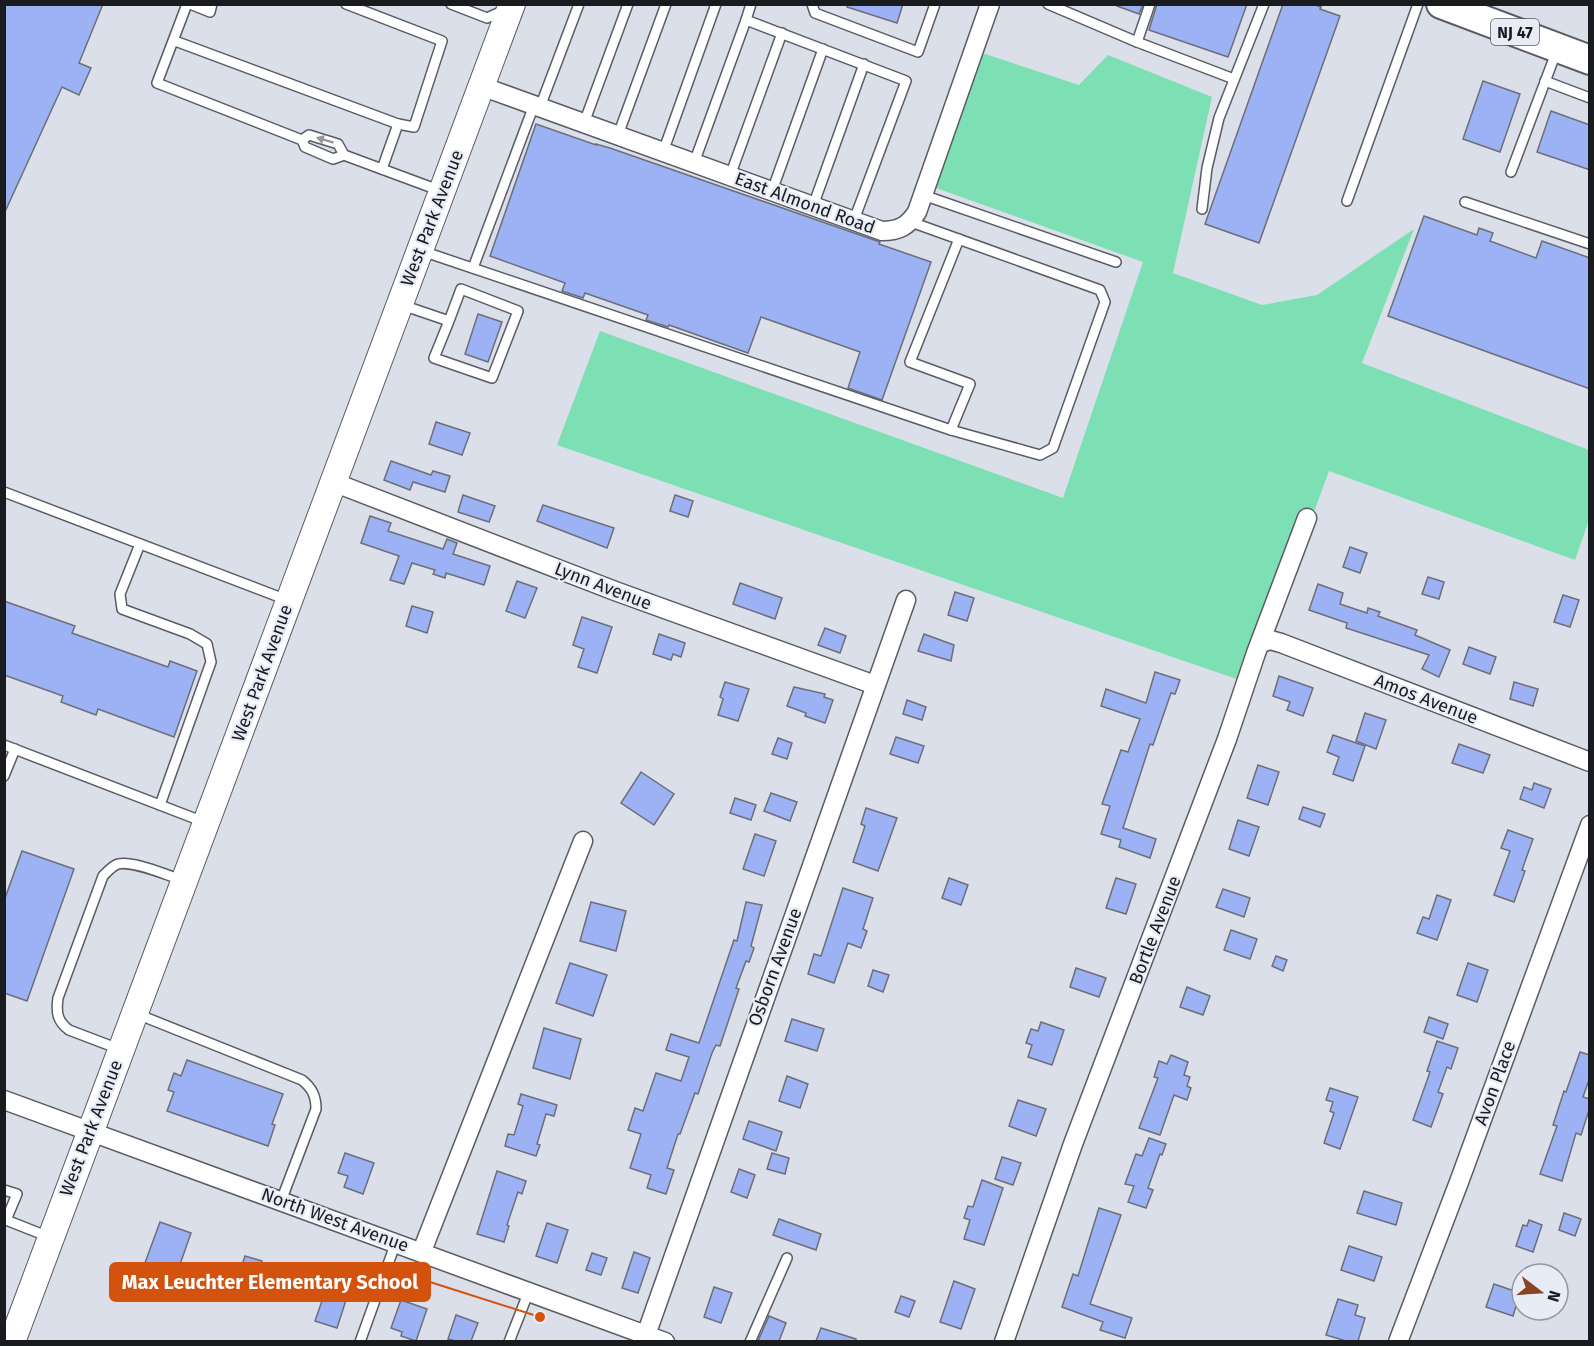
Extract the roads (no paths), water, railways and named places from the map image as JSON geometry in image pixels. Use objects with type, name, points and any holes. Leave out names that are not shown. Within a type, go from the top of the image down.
[{"type":"main road","name":"NJ 47","points":[[1441,4],[1590,60]]},
{"type":"main road","name":"West Park Avenue","points":[[12,1341],[481,86],[503,10]]},
{"type":"street","points":[[911,222],[917,212],[990,4]]},
{"type":"street","name":"East Almond Road","points":[[481,86],[882,231],[902,228],[911,222]]},
{"type":"street","name":"Lynn Avenue","points":[[333,482],[615,591],[875,685]]},
{"type":"street","name":"Bortle Avenue","points":[[1004,1341],[1073,1144],[1170,890],[1307,518]]},
{"type":"street","name":"Osborn Avenue","points":[[646,1335],[906,600]]},
{"type":"street","name":"Amos Avenue","points":[[1261,643],[1270,640],[1281,643],[1590,762]]},
{"type":"street","name":"Avon Place","points":[[1398,1341],[1590,825]]},
{"type":"street","points":[[422,1251],[582,841]]},
{"type":"street","name":"North West Avenue","points":[[4,1100],[666,1341]]},
{"type":"lane","points":[[212,4],[210,12],[189,4],[157,83],[302,140],[305,147],[333,159],[344,155],[441,191]]},
{"type":"lane","points":[[175,41],[398,124],[414,127],[442,41],[346,4]]},
{"type":"lane","points":[[451,4],[487,18],[503,10]]},
{"type":"lane","points":[[473,268],[579,4]]},
{"type":"lane","points":[[584,123],[628,4]]},
{"type":"lane","points":[[618,135],[666,4]]},
{"type":"lane","points":[[663,152],[716,4]]},
{"type":"lane","points":[[694,163],[751,4]]},
{"type":"lane","points":[[812,4],[815,13],[918,52],[935,4]]},
{"type":"lane","points":[[1048,4],[1137,42],[1234,79]]},
{"type":"lane","points":[[1137,42],[1150,4]]},
{"type":"lane","points":[[1202,209],[1207,168],[1219,118],[1264,4]]},
{"type":"lane","points":[[1347,201],[1418,4]]},
{"type":"lane","points":[[746,20],[906,81],[854,220]]},
{"type":"lane","points":[[730,176],[782,33]]},
{"type":"lane","points":[[1511,172],[1558,48]]},
{"type":"lane","points":[[772,191],[824,49]]},
{"type":"lane","points":[[813,206],[864,64]]},
{"type":"lane","points":[[1545,81],[1590,98]]},
{"type":"lane","points":[[382,169],[398,124]]},
{"type":"lane","points":[[302,140],[309,135],[338,144],[344,155]]},
{"type":"lane","points":[[923,195],[1116,262]]},
{"type":"lane","points":[[1465,202],[1590,244]]},
{"type":"lane","points":[[420,250],[951,430],[1040,455],[1053,448],[1105,302],[1100,290],[911,222]]},
{"type":"lane","points":[[951,430],[970,384],[910,362],[959,239]]},
{"type":"lane","points":[[461,289],[518,311],[492,378],[434,358],[449,321],[461,289]]},
{"type":"lane","points":[[399,304],[449,321]]},
{"type":"lane","points":[[4,492],[289,601]]},
{"type":"lane","points":[[140,544],[120,594],[122,609],[190,634],[207,644],[211,662],[160,805]]},
{"type":"lane","points":[[4,745],[206,823]]},
{"type":"lane","points":[[4,776],[15,749]]},
{"type":"lane","points":[[121,1049],[69,1030],[57,1017],[58,998],[103,876],[111,868],[129,863],[184,881]]},
{"type":"lane","points":[[135,1013],[302,1080],[310,1087],[314,1094],[316,1110],[281,1201]]},
{"type":"lane","points":[[4,1190],[17,1194],[6,1220],[50,1237]]},
{"type":"lane","points":[[360,1341],[396,1242]]},
{"type":"lane","points":[[750,1341],[788,1258]]},
{"type":"lane","points":[[509,1341],[529,1291]]},
{"type":"place","name":"Max Leuchter Elementary School","points":[[540,1317]]}]
